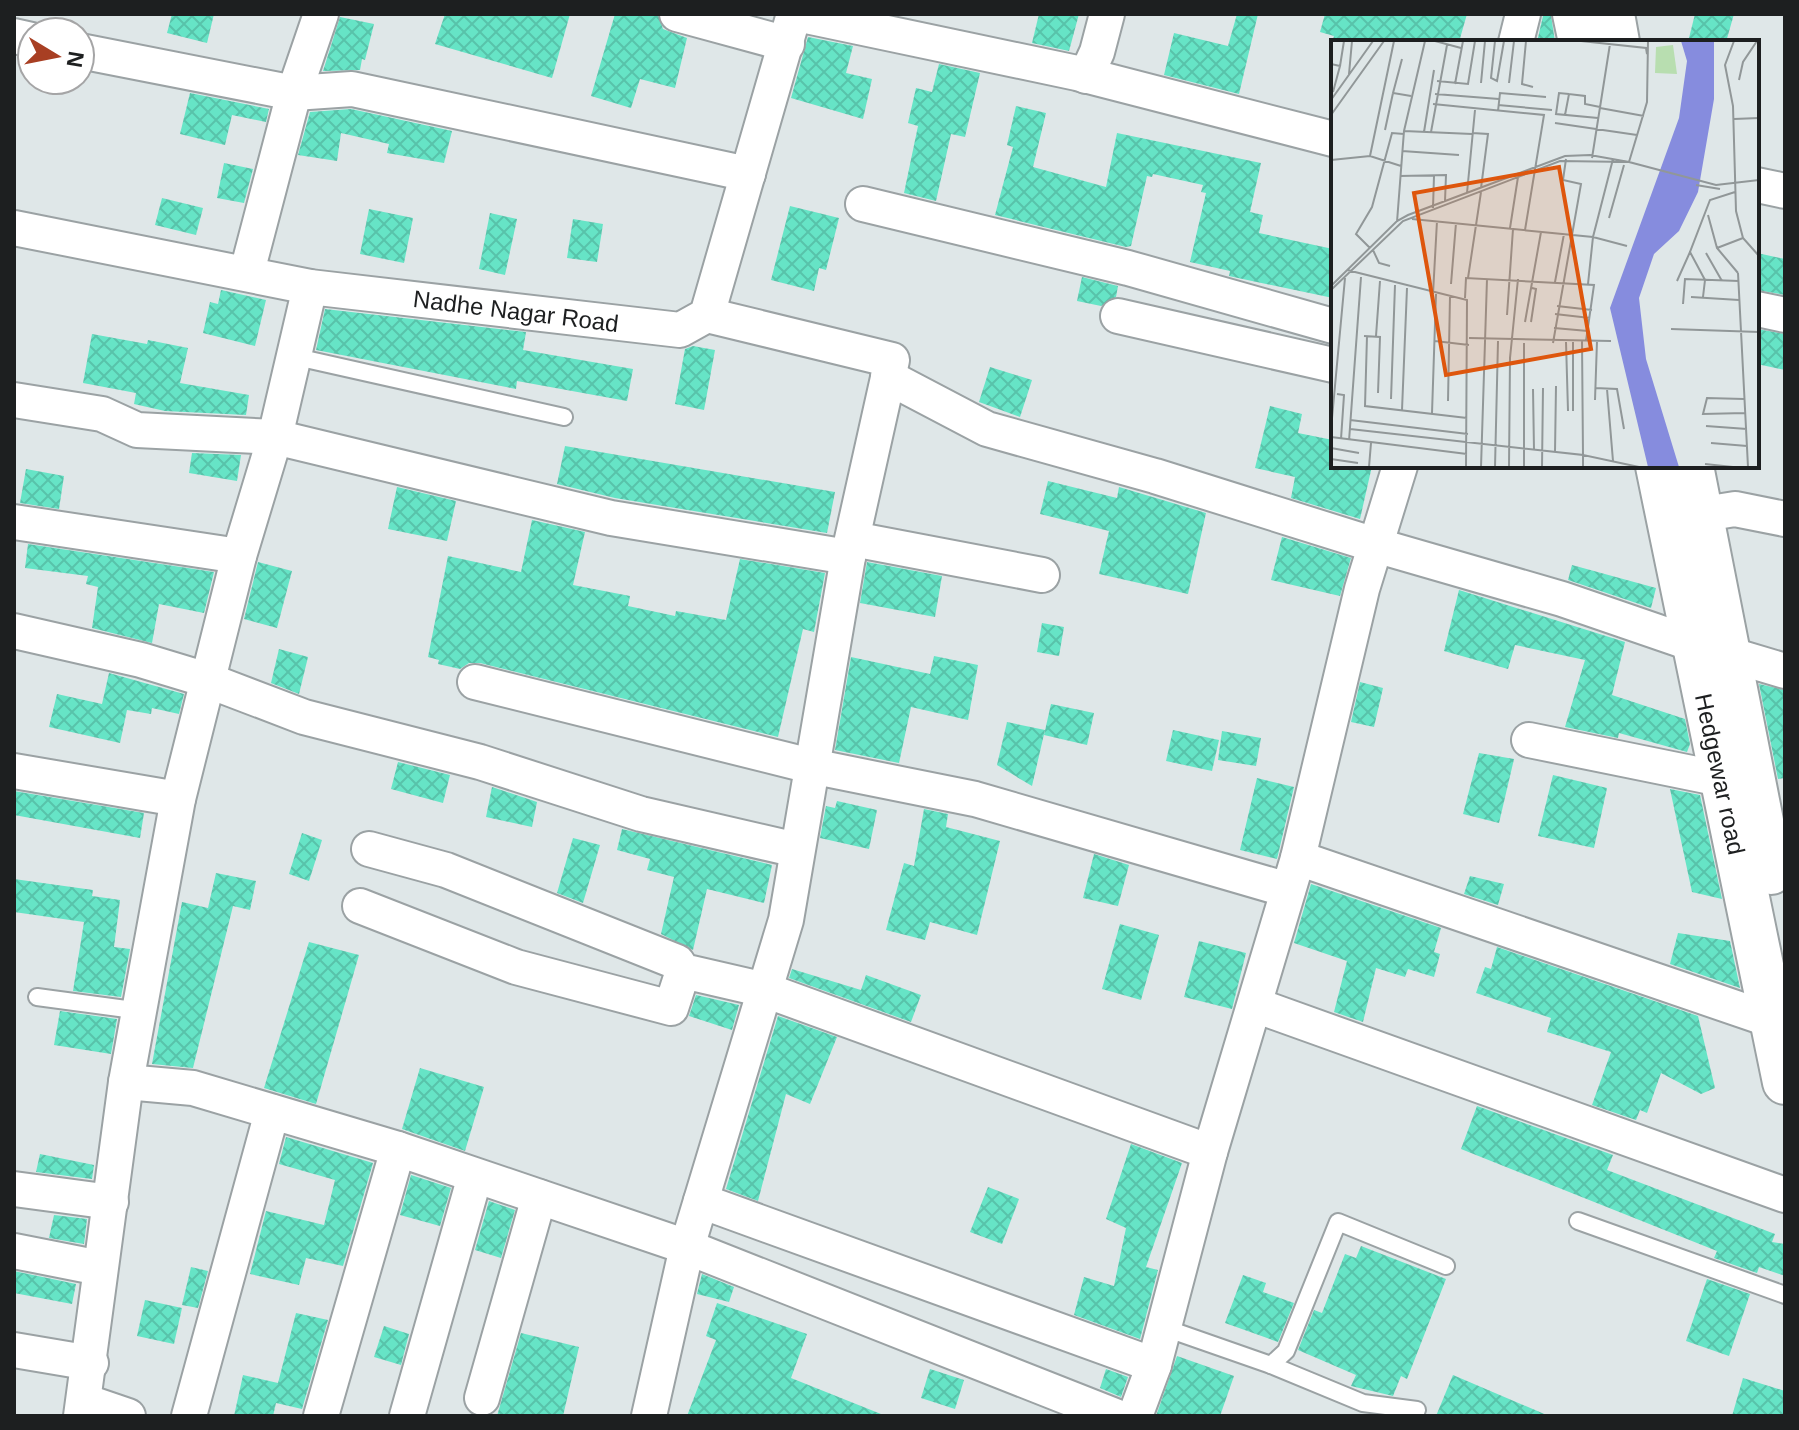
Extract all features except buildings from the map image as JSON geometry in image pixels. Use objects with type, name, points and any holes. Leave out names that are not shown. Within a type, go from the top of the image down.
[{"type":"main road","points":[[1575,14],[1581,40]]},
{"type":"main road","points":[[1612,14],[1617,40]]},
{"type":"main road","name":"Hedgewar road","points":[[1659,468],[1683,516],[1710,649],[1785,939]]},
{"type":"main road","name":"Hedgewar road","points":[[1683,516],[1691,468]]},
{"type":"main road","name":"Hedgewar road","points":[[1710,649],[1721,779],[1785,1082]]},
{"type":"street","points":[[247,272],[294,93],[321,14]]},
{"type":"street","points":[[677,14],[793,24],[1086,76],[1331,138]]},
{"type":"street","points":[[1086,76],[1097,52],[1107,14]]},
{"type":"street","points":[[1516,40],[1523,14]]},
{"type":"street","points":[[649,1416],[687,1247],[786,920],[850,548],[892,360],[707,315],[793,24]]},
{"type":"street","points":[[96,54],[294,93],[352,89],[748,174]]},
{"type":"street","points":[[1759,185],[1785,191]]},
{"type":"street","points":[[863,204],[1128,268],[1331,325]]},
{"type":"street","name":"Nadhe Nagar Road","points":[[14,228],[310,287],[680,330],[707,315]]},
{"type":"street","points":[[128,1416],[83,1408],[126,1082],[178,799],[239,556],[275,437],[310,287]]},
{"type":"street","points":[[1759,309],[1785,315]]},
{"type":"street","points":[[1118,316],[1331,365]]},
{"type":"street","points":[[888,377],[987,429],[1155,476],[1375,545],[1562,599],[1785,671]]},
{"type":"street","points":[[14,400],[102,414],[137,430],[275,437],[611,518],[1042,575]]},
{"type":"street","points":[[1135,1416],[1165,1328],[1210,1152],[1293,874],[1375,545],[1399,468]]},
{"type":"street","points":[[1683,516],[1735,509],[1785,519]]},
{"type":"street","points":[[14,522],[239,556]]},
{"type":"street","points":[[14,631],[141,660],[207,680],[304,717],[480,762],[641,814],[797,850]]},
{"type":"street","points":[[475,682],[811,766],[975,799],[1293,874],[1771,1020]]},
{"type":"street","points":[[1529,740],[1721,779]]},
{"type":"street","points":[[14,771],[178,799]]},
{"type":"street","points":[[369,849],[446,870],[677,962],[683,971],[765,990],[1210,1152]]},
{"type":"street","points":[[360,906],[516,967],[671,1008],[683,971]]},
{"type":"street","points":[[1255,1005],[1785,1195]]},
{"type":"street","points":[[126,1082],[193,1088],[398,1149],[687,1247],[1115,1416]]},
{"type":"street","points":[[189,1416],[272,1112]]},
{"type":"street","points":[[321,1416],[398,1149]]},
{"type":"street","points":[[407,1416],[475,1176]]},
{"type":"street","points":[[14,1189],[111,1202]]},
{"type":"street","points":[[482,1398],[539,1197]]},
{"type":"street","points":[[701,1201],[1154,1365]]},
{"type":"street","points":[[14,1251],[100,1268]]},
{"type":"street","points":[[14,1350],[91,1363]]},
{"type":"lane","points":[[292,356],[564,417]]},
{"type":"lane","points":[[37,997],[141,1011]]},
{"type":"lane","points":[[1578,1221],[1785,1295]]},
{"type":"lane","points":[[1271,1365],[1286,1351],[1338,1222],[1446,1266]]},
{"type":"lane","points":[[1165,1328],[1271,1365],[1363,1403],[1417,1410]]}]
